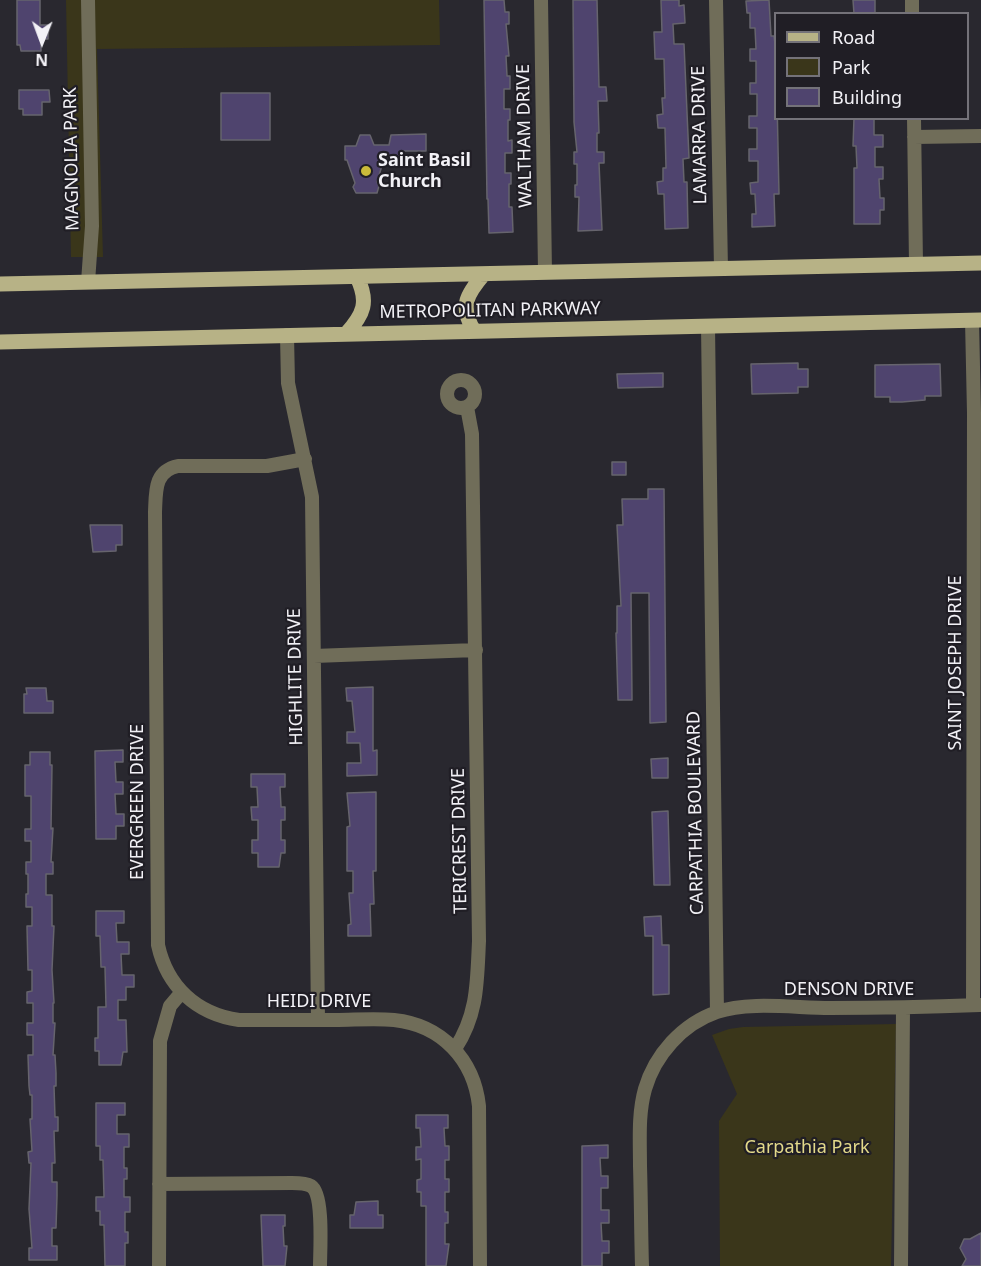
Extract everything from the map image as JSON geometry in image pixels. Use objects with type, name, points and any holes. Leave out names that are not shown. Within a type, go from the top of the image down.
[{"type":"main road","name":"METROPOLITAN PARKWAY","points":[[0,284],[981,263]]},
{"type":"main road","points":[[474,331],[467,320],[465,303],[474,285],[484,274]]},
{"type":"main road","points":[[346,334],[355,324],[364,307],[362,288],[357,277]]},
{"type":"main road","name":"METROPOLITAN PARKWAY","points":[[0,342],[977,320]]},
{"type":"street","name":"MAGNOLIA PARK","points":[[88,0],[92,226],[88,282]]},
{"type":"street","name":"WALTHAM DRIVE","points":[[541,0],[545,272]]},
{"type":"street","name":"LAMARRA DRIVE","points":[[716,0],[721,269]]},
{"type":"street","points":[[914,120],[916,264]]},
{"type":"street","points":[[914,137],[981,136]]},
{"type":"street","name":"SAINT JOSEPH DRIVE","points":[[977,320],[974,413],[977,1005]]},
{"type":"street","name":"CARPATHIA BOULEVARD","points":[[708,326],[717,1012]]},
{"type":"street","name":"HIGHLITE DRIVE","points":[[287,335],[288,383],[312,497],[318,1020]]},
{"type":"street","name":"TERICREST DRIVE","points":[[455,1049],[466,1033],[470,1022],[476,997],[478,965],[472,434],[467,406]]},
{"type":"street","name":"EVERGREEN DRIVE","points":[[181,993],[167,974],[156,935],[155,512],[158,483],[162,472],[178,466],[267,466],[305,459]]},
{"type":"street","points":[[314,656],[476,650]]},
{"type":"street","points":[[159,1266],[160,1041],[170,1006],[181,993]]},
{"type":"street","name":"HEIDI DRIVE","points":[[181,993],[198,1006],[220,1017],[232,1019],[405,1021],[431,1030],[455,1049]]},
{"type":"street","name":"DENSON DRIVE","points":[[717,1012],[749,1007],[903,1009],[977,1005]]},
{"type":"street","points":[[901,1266],[903,1009]]},
{"type":"street","points":[[642,1266],[640,1125],[645,1088],[657,1061],[669,1045],[690,1025],[717,1012]]},
{"type":"street","points":[[455,1049],[471,1074],[479,1106],[480,1266]]},
{"type":"street","points":[[159,1184],[292,1183],[313,1187],[319,1211],[320,1266]]},
{"type":"green space","points":[[66,0],[439,0],[440,45],[97,49],[103,257],[71,257]]},
{"type":"green space","name":"Carpathia Park","points":[[896,1024],[891,1266],[720,1266],[719,1121],[737,1094],[712,1035],[743,1027]]},
{"type":"building","points":[[17,0],[40,0],[40,25],[48,25],[48,39],[41,39],[41,51],[21,51],[20,45],[17,45]]},
{"type":"building","points":[[484,0],[504,0],[505,12],[509,12],[509,24],[506,24],[509,56],[506,56],[510,89],[504,89],[504,109],[510,109],[508,141],[512,140],[512,153],[505,153],[505,173],[511,173],[509,207],[512,207],[513,232],[489,233]]},
{"type":"building","points":[[573,0],[597,0],[599,87],[606,87],[607,101],[598,101],[597,152],[604,152],[604,163],[599,163],[602,230],[578,231],[579,197],[575,197],[577,164],[574,164],[574,152],[577,152],[574,122]]},
{"type":"building","points":[[661,0],[679,0],[679,6],[684,5],[685,23],[673,24],[674,44],[684,44],[689,158],[683,159],[684,182],[687,182],[688,228],[665,229],[664,194],[658,194],[657,182],[663,181],[663,168],[666,168],[665,128],[658,128],[657,115],[663,114],[662,98],[665,98],[664,59],[655,59],[654,32],[662,32]]},
{"type":"building","points":[[769,0],[771,36],[774,36],[774,120],[777,120],[779,194],[774,194],[775,226],[752,227],[752,214],[756,214],[755,194],[751,194],[750,183],[758,182],[758,161],[749,161],[749,149],[757,149],[757,128],[749,128],[749,116],[757,116],[757,94],[750,94],[750,83],[756,83],[756,61],[750,61],[750,49],[756,49],[755,28],[750,28],[750,13],[747,13],[746,1]]},
{"type":"building","points":[[853,0],[875,0],[875,12],[854,12]]},
{"type":"building","points":[[19,90],[49,90],[50,102],[42,102],[42,115],[23,115],[23,109],[19,109]]},
{"type":"building","points":[[221,93],[270,93],[270,140],[221,140]]},
{"type":"building","points":[[854,120],[874,120],[874,135],[883,135],[883,147],[875,147],[875,167],[883,167],[883,179],[879,179],[880,198],[884,198],[884,210],[880,210],[880,224],[854,224],[854,168],[857,168],[856,146],[853,146]]},
{"type":"building","name":"Saint Basil Church","points":[[426,134],[426,151],[403,151],[403,158],[384,159],[377,182],[379,186],[377,193],[356,193],[353,187],[355,183],[347,160],[345,160],[345,146],[356,146],[360,135],[370,135],[374,145],[389,145],[391,135]]},
{"type":"building","points":[[798,363],[798,369],[808,369],[808,387],[798,387],[798,393],[752,394],[751,364]]},
{"type":"building","points":[[940,364],[941,396],[925,396],[925,400],[902,402],[890,402],[890,397],[875,397],[875,365]]},
{"type":"building","points":[[663,373],[663,387],[618,388],[617,374]]},
{"type":"building","points":[[612,462],[626,462],[626,475],[612,475]]},
{"type":"building","points":[[648,489],[664,489],[666,722],[650,723],[649,593],[631,593],[632,700],[618,700],[616,633],[617,606],[621,606],[617,525],[623,525],[622,499],[648,499]]},
{"type":"building","points":[[90,525],[122,525],[122,545],[116,545],[116,551],[93,552]]},
{"type":"building","points":[[373,687],[373,751],[377,750],[377,775],[347,776],[347,763],[361,763],[360,743],[347,743],[347,732],[355,732],[352,701],[347,701],[346,688]]},
{"type":"building","points":[[26,688],[46,688],[47,701],[53,701],[53,713],[24,713]]},
{"type":"building","points":[[123,750],[123,762],[115,762],[116,782],[123,782],[123,794],[115,794],[116,814],[124,814],[124,826],[116,826],[116,839],[96,839],[95,751]]},
{"type":"building","points":[[30,752],[50,752],[50,765],[52,765],[51,862],[53,862],[53,874],[46,874],[46,895],[52,895],[52,926],[54,926],[53,1055],[55,1055],[56,1073],[55,1117],[58,1117],[58,1131],[54,1131],[55,1163],[52,1163],[52,1182],[57,1182],[57,1196],[56,1228],[52,1228],[52,1246],[57,1246],[57,1260],[29,1260],[29,1248],[32,1248],[29,1209],[31,1163],[29,1163],[28,1152],[32,1151],[30,1119],[32,1119],[32,1095],[30,1095],[29,1086],[28,1055],[33,1055],[33,1035],[27,1035],[27,1023],[33,1023],[33,1003],[27,1003],[27,992],[32,991],[32,970],[28,970],[27,926],[32,926],[32,907],[26,907],[28,874],[26,874],[26,862],[31,862],[31,841],[25,841],[25,829],[31,829],[31,796],[25,796],[25,765],[30,765]]},
{"type":"building","points":[[668,758],[668,778],[652,778],[651,759]]},
{"type":"building","points":[[251,774],[285,774],[285,787],[280,787],[281,807],[285,807],[285,820],[281,820],[281,840],[285,840],[285,853],[281,853],[279,867],[258,867],[258,853],[252,853],[252,840],[258,840],[258,820],[252,820],[251,807],[258,807],[257,787],[251,787]]},
{"type":"building","points":[[376,792],[376,871],[373,871],[374,904],[370,904],[371,936],[348,936],[348,925],[351,924],[349,893],[353,893],[353,871],[347,871],[347,827],[350,826],[347,793]]},
{"type":"building","points":[[668,811],[670,885],[654,885],[652,812]]},
{"type":"building","points":[[96,911],[124,911],[124,923],[116,923],[117,942],[129,942],[129,954],[121,954],[122,975],[134,975],[134,987],[126,987],[126,1000],[118,1000],[118,1020],[126,1020],[127,1052],[123,1052],[121,1065],[99,1065],[99,1051],[95,1051],[95,1038],[98,1038],[98,1007],[106,1007],[105,967],[101,967],[100,936],[96,936]]},
{"type":"building","points":[[661,916],[662,945],[669,945],[669,994],[653,995],[653,936],[645,936],[644,917]]},
{"type":"building","points":[[96,1103],[125,1103],[125,1115],[117,1115],[117,1134],[129,1134],[129,1147],[124,1147],[124,1168],[127,1168],[127,1179],[124,1179],[124,1197],[130,1197],[130,1212],[125,1212],[125,1232],[128,1232],[128,1243],[125,1243],[125,1266],[105,1266],[104,1225],[100,1225],[100,1211],[96,1211],[96,1197],[104,1197],[103,1160],[100,1160],[100,1146],[96,1146]]},
{"type":"building","points":[[416,1115],[448,1115],[448,1128],[444,1128],[445,1146],[449,1146],[449,1160],[445,1160],[445,1179],[449,1179],[449,1192],[445,1192],[445,1212],[448,1212],[448,1223],[445,1223],[445,1244],[449,1244],[446,1266],[426,1266],[426,1206],[421,1206],[421,1192],[417,1192],[417,1180],[421,1179],[421,1159],[416,1160],[416,1147],[421,1147],[420,1128],[416,1128]]},
{"type":"building","points":[[608,1145],[608,1158],[600,1158],[601,1176],[608,1176],[608,1188],[601,1188],[601,1210],[609,1210],[609,1223],[601,1223],[602,1241],[609,1241],[609,1253],[602,1253],[602,1266],[582,1266],[582,1146]]},
{"type":"building","points":[[378,1201],[378,1215],[383,1215],[383,1228],[350,1228],[350,1215],[354,1215],[356,1202]]},
{"type":"building","points":[[261,1215],[285,1215],[284,1246],[287,1246],[285,1266],[263,1266]]},
{"type":"building","points":[[981,1233],[981,1266],[962,1266],[966,1259],[960,1248],[964,1239],[970,1239]]},
{"type":"place","name":"Saint Basil Church","points":[[366,171]]}]
